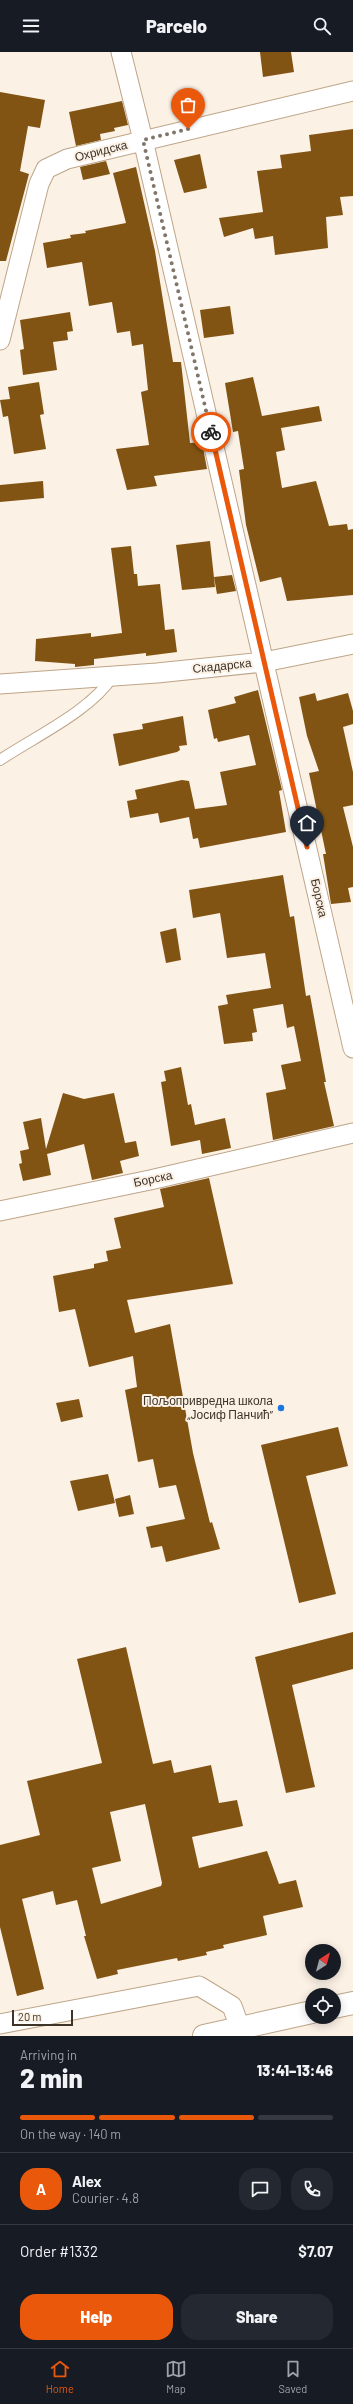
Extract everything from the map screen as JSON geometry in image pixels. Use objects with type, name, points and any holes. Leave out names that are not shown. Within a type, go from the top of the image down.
[{"type":"main road","points":[[341,2006],[353,2003]]},
{"type":"main road","points":[[204,2036],[305,2014]]},
{"type":"street","name":"Борска","points":[[120,52],[143,140],[353,1048]]},
{"type":"street","name":"Охридска","points":[[0,340],[39,184],[46,169],[66,160],[143,140],[353,91]]},
{"type":"street","name":"Скадарска","points":[[0,684],[113,676],[264,662],[353,644]]},
{"type":"street","name":"Борска","points":[[0,1211],[150,1180],[353,1133]]},
{"type":"street","points":[[0,2024],[199,1986],[232,2006],[240,2028]]},
{"type":"lane","points":[[0,760],[58,724],[96,697],[106,688],[113,676]]},
{"type":"building","points":[[260,52],[291,52],[294,72],[263,77]]},
{"type":"building","points":[[0,92],[45,100],[40,128],[28,126],[20,171],[29,174],[6,261],[0,261]]},
{"type":"building","points":[[122,101],[128,125],[114,128],[115,131],[100,134],[101,140],[76,146],[69,112]]},
{"type":"building","points":[[353,129],[353,196],[340,197],[343,215],[326,217],[328,248],[275,255],[273,236],[255,239],[253,228],[224,237],[219,218],[263,212],[257,171],[282,168],[280,155],[311,151],[309,135]]},
{"type":"building","points":[[200,154],[207,188],[184,193],[174,160]]},
{"type":"building","points":[[106,161],[110,174],[83,180],[80,167]]},
{"type":"building","points":[[136,167],[155,251],[173,362],[181,362],[190,443],[202,442],[207,469],[154,476],[157,486],[127,490],[116,449],[149,445],[141,392],[148,390],[143,344],[132,346],[130,331],[117,333],[112,302],[89,306],[82,262],[47,268],[43,243],[71,238],[70,235],[86,233],[85,231],[126,223],[113,173]]},
{"type":"building","points":[[230,306],[234,334],[204,338],[200,310]]},
{"type":"building","points":[[70,312],[73,331],[67,332],[68,340],[53,342],[57,370],[23,375],[20,350],[24,349],[20,320]]},
{"type":"building","points":[[253,377],[262,416],[319,406],[322,421],[281,428],[285,450],[276,452],[282,488],[316,481],[329,526],[347,524],[348,530],[353,529],[353,595],[287,601],[281,577],[260,582],[246,525],[239,470],[244,469],[238,431],[233,432],[225,383]]},
{"type":"building","points":[[39,382],[44,414],[40,415],[46,449],[14,454],[8,416],[3,417],[0,400],[10,399],[8,387]]},
{"type":"building","points":[[43,481],[44,498],[0,502],[0,485]]},
{"type":"building","points":[[210,541],[215,587],[182,590],[176,545]]},
{"type":"building","points":[[131,546],[134,574],[137,574],[138,586],[160,584],[165,630],[174,629],[177,652],[146,656],[146,653],[94,659],[94,665],[75,667],[75,664],[35,661],[36,639],[91,633],[91,637],[122,633],[111,548]]},
{"type":"building","points":[[232,575],[236,591],[217,594],[214,577]]},
{"type":"building","points":[[258,690],[282,790],[279,791],[286,832],[200,848],[198,838],[193,839],[189,817],[160,823],[158,813],[130,818],[127,801],[137,799],[135,790],[182,780],[189,781],[195,809],[227,805],[220,772],[256,765],[249,735],[218,742],[217,738],[214,739],[208,710],[236,703],[234,697]]},
{"type":"building","points":[[315,693],[317,701],[348,693],[353,711],[353,724],[343,727],[353,772],[353,805],[343,807],[353,847],[353,887],[348,888],[351,902],[331,904],[323,854],[326,854],[309,773],[319,771],[307,736],[299,697]]},
{"type":"building","points":[[183,716],[187,745],[179,746],[180,750],[177,752],[119,766],[113,734],[143,729],[142,724]]},
{"type":"building","points":[[283,875],[290,917],[294,916],[306,996],[310,995],[326,1082],[324,1082],[334,1126],[273,1140],[266,1093],[286,1089],[281,1065],[301,1061],[294,1026],[287,1028],[283,1004],[253,1009],[257,1032],[252,1033],[253,1041],[224,1044],[218,1006],[228,1004],[226,995],[271,988],[265,953],[227,958],[220,913],[193,918],[189,890]]},
{"type":"building","points":[[176,928],[181,960],[166,963],[160,932]]},
{"type":"building","points":[[181,1067],[188,1105],[191,1104],[195,1125],[225,1118],[231,1148],[202,1154],[200,1140],[171,1146],[161,1082],[166,1081],[164,1071]]},
{"type":"building","points":[[63,1093],[84,1099],[114,1093],[125,1143],[136,1141],[139,1156],[120,1161],[123,1173],[92,1180],[84,1144],[47,1154],[51,1175],[23,1181],[19,1164],[22,1163],[20,1151],[29,1149],[23,1122],[41,1118],[46,1149]]},
{"type":"building","points":[[209,1178],[233,1284],[127,1300],[135,1333],[170,1324],[193,1453],[210,1523],[212,1522],[220,1549],[166,1562],[162,1546],[151,1548],[146,1527],[185,1519],[176,1485],[159,1488],[153,1459],[138,1462],[125,1390],[137,1387],[133,1356],[89,1367],[75,1309],[59,1312],[53,1276],[94,1268],[94,1264],[108,1261],[106,1251],[121,1248],[114,1218],[164,1207],[160,1189]]},
{"type":"building","points":[[79,1399],[83,1417],[61,1422],[56,1403]]},
{"type":"building","points":[[338,1427],[348,1466],[306,1476],[336,1594],[299,1603],[261,1445]]},
{"type":"building","points":[[108,1474],[115,1503],[78,1511],[70,1481]]},
{"type":"building","points":[[130,1495],[134,1514],[119,1517],[115,1499]]},
{"type":"building","points":[[353,1632],[353,1669],[292,1685],[315,1787],[286,1793],[255,1657]]},
{"type":"building","points":[[126,1647],[153,1764],[171,1760],[174,1773],[211,1765],[219,1803],[237,1800],[243,1826],[192,1837],[199,1868],[267,1851],[279,1884],[296,1880],[303,1907],[263,1916],[267,1935],[223,1945],[224,1948],[206,1952],[207,1955],[178,1961],[177,1958],[117,1970],[118,1974],[97,1979],[84,1936],[86,1936],[77,1900],[56,1905],[53,1891],[22,1899],[44,1989],[17,1996],[0,1927],[0,1845],[40,1835],[27,1781],[102,1763],[77,1659]],"holes":[[[145,1804],[162,1883],[161,1886],[101,1904],[92,1868],[121,1861],[110,1812]]]},
{"type":"way so far","points":[[188,129],[143,140],[211,432]]},
{"type":"place","name":"Пољопривредна школа „Јосиф Панчић”","points":[[281,1408]]},
{"type":"route","points":[[211,432],[307,847]]}]
